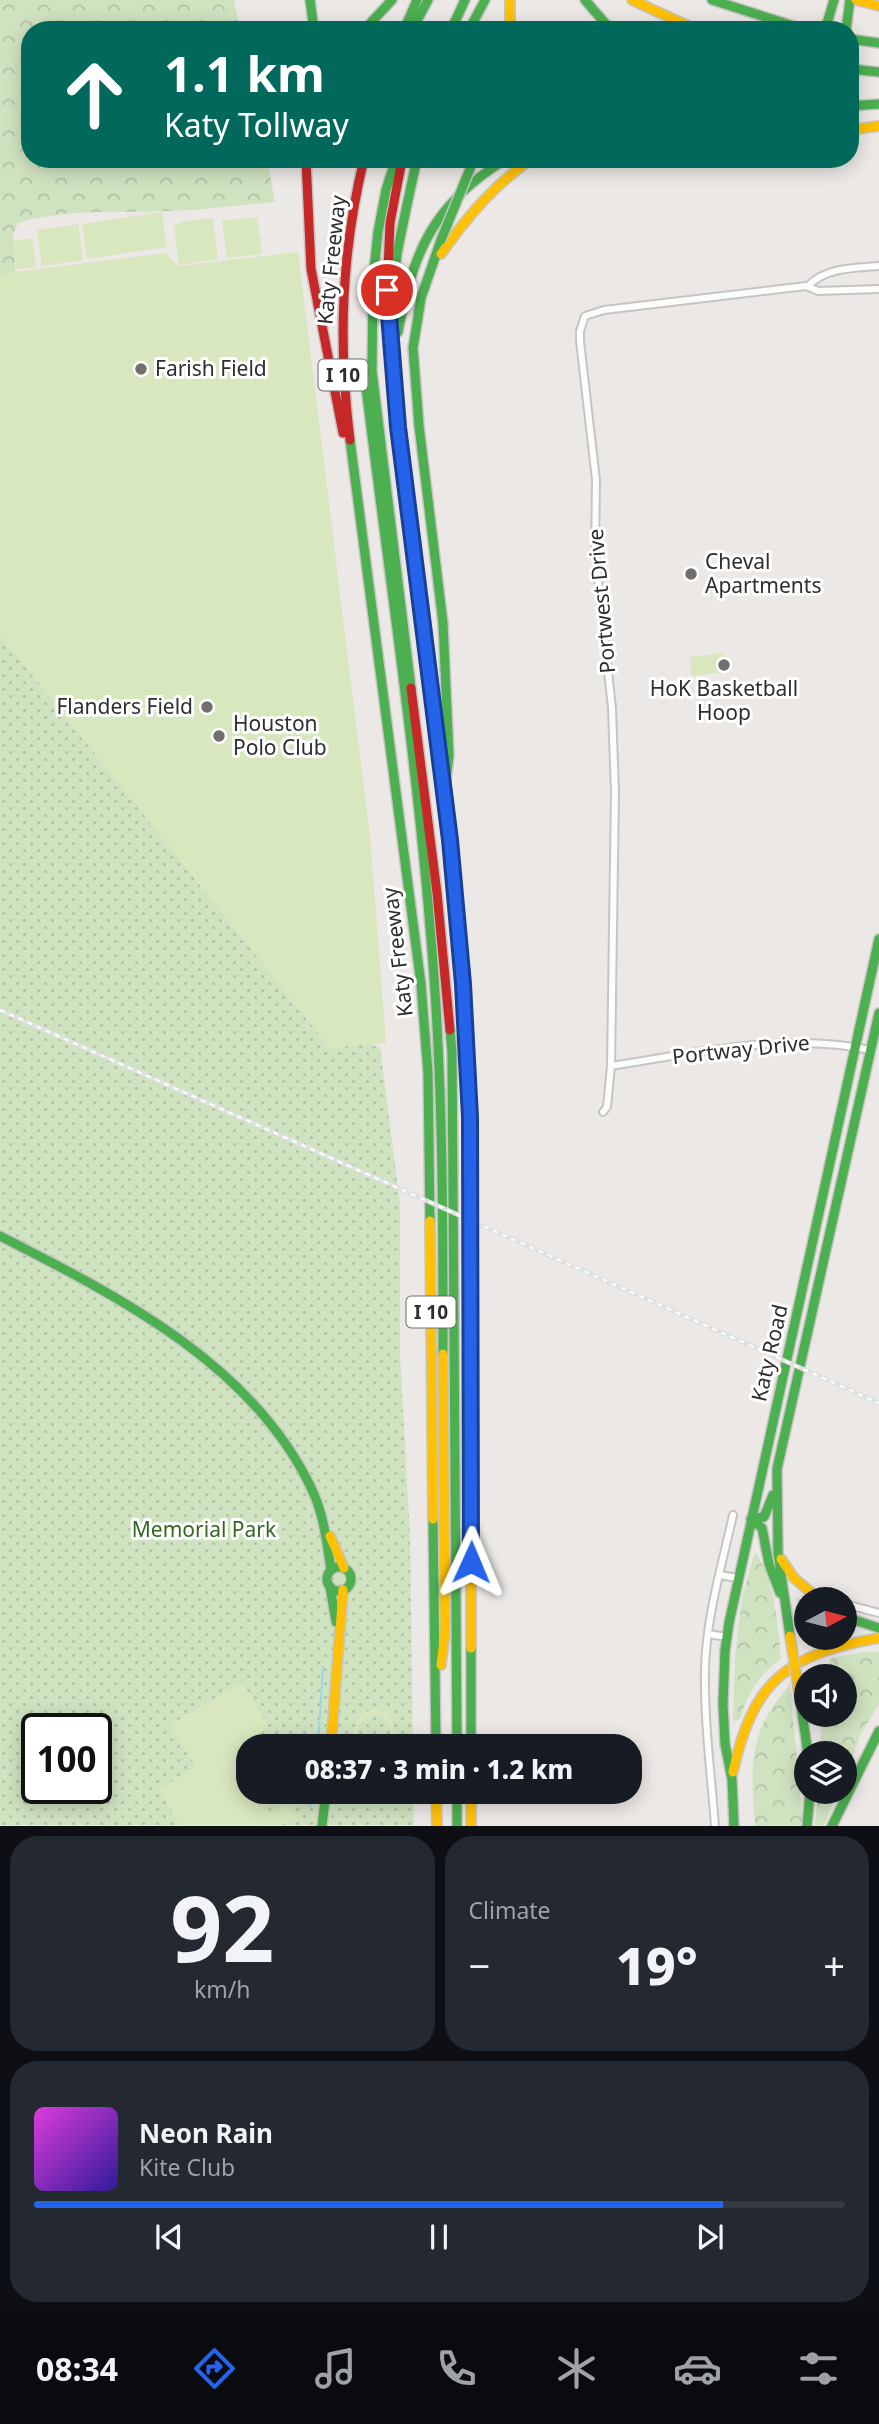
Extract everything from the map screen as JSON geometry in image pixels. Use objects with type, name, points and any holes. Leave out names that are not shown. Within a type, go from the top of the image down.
[{"type":"main road","points":[[310,0],[313,21]]},
{"type":"main road","points":[[408,21],[417,0]]},
{"type":"main road","points":[[417,21],[428,0]]},
{"type":"main road","points":[[456,21],[466,0]]},
{"type":"main road","points":[[474,21],[485,0]]},
{"type":"main road","points":[[510,0],[510,21]]},
{"type":"main road","points":[[585,0],[603,21]]},
{"type":"main road","points":[[632,0],[678,21]]},
{"type":"main road","points":[[712,0],[774,21]]},
{"type":"main road","points":[[828,21],[834,0]]},
{"type":"main road","points":[[847,21],[850,0]]},
{"type":"main road","points":[[856,0],[879,6]]},
{"type":"main road","points":[[372,21],[390,1]]},
{"type":"main road","points":[[859,40],[879,43]]},
{"type":"main road","points":[[859,70],[879,72]]},
{"type":"main road","points":[[859,105],[879,104]]},
{"type":"main road","points":[[859,129],[879,126]]},
{"type":"main road","points":[[306,168],[311,268],[365,560]]},
{"type":"main road","points":[[307,205],[312,168]]},
{"type":"main road","name":"Katy Freeway","points":[[363,168],[346,249],[342,344],[348,426],[421,984],[428,1073],[436,1734]]},
{"type":"main road","points":[[387,168],[376,207],[370,279],[372,370],[437,893],[452,1052],[457,1734]]},
{"type":"main road","points":[[393,168],[382,209],[364,326],[369,417],[422,842],[439,1056],[442,1135],[445,1632],[435,1704]]},
{"type":"main road","points":[[394,394],[388,313],[388,256],[393,203],[400,168]]},
{"type":"main road","name":"I 10","points":[[415,168],[403,219],[395,281],[392,335],[394,394],[444,799],[463,984],[470,1117],[471,1734]]},
{"type":"main road","points":[[444,799],[449,755],[443,623],[419,426],[413,348],[421,299],[470,168]]},
{"type":"main road","points":[[394,394],[399,325],[410,277],[421,246],[436,221],[456,197],[491,168]]},
{"type":"main road","points":[[434,265],[482,199],[519,168]]},
{"type":"main road","name":"Katy Road","points":[[732,1779],[725,1744],[723,1704],[727,1637],[737,1578],[879,939]]},
{"type":"main road","name":"Katy Road","points":[[806,1741],[784,1604],[775,1487],[779,1456],[879,1013]]},
{"type":"main road","points":[[849,1077],[863,1080]]},
{"type":"main road","points":[[825,1183],[840,1184]]},
{"type":"main road","points":[[0,1236],[117,1299],[182,1343],[233,1382],[280,1434],[307,1479],[344,1568],[350,1574],[351,1581],[343,1590],[332,1734]]},
{"type":"main road","points":[[751,1518],[764,1517],[775,1487]]},
{"type":"main road","points":[[751,1518],[759,1524],[764,1533],[769,1564],[784,1604]]},
{"type":"main road","points":[[322,1519],[331,1570]]},
{"type":"main road","points":[[778,1551],[785,1569],[803,1587]]},
{"type":"main road","points":[[338,1634],[327,1577],[336,1567],[344,1568]]},
{"type":"main road","points":[[330,1587],[335,1591],[343,1590]]},
{"type":"main road","points":[[858,1621],[879,1628]]},
{"type":"main road","points":[[734,1825],[732,1779],[738,1739],[746,1720],[767,1688],[796,1662],[828,1648],[879,1638]]},
{"type":"main road","points":[[832,1825],[879,1731]]},
{"type":"main road","points":[[322,1825],[325,1804]]},
{"type":"main road","points":[[436,1804],[437,1825]]},
{"type":"main road","points":[[457,1804],[457,1825]]},
{"type":"main road","points":[[471,1804],[471,1825]]},
{"type":"main road","points":[[807,1825],[809,1804]]},
{"type":"street","name":"Portwest Drive","points":[[603,1112],[607,1107],[611,1066],[615,797],[612,708],[594,552],[596,480],[580,341],[582,322],[585,316],[604,310],[809,285],[817,277],[844,269],[879,266]]},
{"type":"street","name":"Portwest Drive","points":[[809,285],[818,291],[879,289]]},
{"type":"street","name":"Portway Drive","points":[[611,1066],[755,1046],[817,1042],[870,1050]]},
{"type":"street","points":[[715,1825],[705,1701],[705,1667],[708,1634],[733,1515]]},
{"type":"street","points":[[720,1574],[737,1578]]},
{"type":"street","points":[[858,1607],[879,1613]]},
{"type":"street","points":[[708,1634],[727,1637]]},
{"type":"green space","points":[[0,0],[234,0],[238,21],[21,21],[21,168],[269,168],[275,202],[181,210],[75,213],[18,223],[13,235],[17,293],[0,302]]},
{"type":"green space","points":[[162,212],[167,247],[87,259],[82,224]]},
{"type":"green space","points":[[257,217],[262,254],[227,258],[222,221]]},
{"type":"green space","points":[[213,218],[218,259],[179,265],[174,226],[181,222]]},
{"type":"green space","points":[[78,224],[83,260],[42,266],[37,230]]},
{"type":"green space","points":[[32,238],[36,267],[17,269],[13,241]]},
{"type":"green space","name":"Houston Polo Club","points":[[298,252],[370,836],[386,1043],[330,1048],[0,635],[0,274],[166,253],[178,266]]},
{"type":"green space","name":"Memorial Park","points":[[0,573],[332,1028],[380,1048],[400,1204],[400,1356],[410,1536],[413,1734],[236,1734],[236,1804],[414,1804],[414,1825],[0,1825]]},
{"type":"green space","points":[[724,653],[726,672],[692,676],[690,657]]},
{"type":"green space","points":[[755,1552],[771,1589],[781,1659],[766,1671],[755,1685],[740,1720],[733,1721],[735,1656],[742,1597]]},
{"type":"green space","points":[[879,1652],[879,1704],[857,1744],[857,1741],[821,1741],[821,1727],[857,1727],[857,1664],[828,1664],[832,1658]]},
{"type":"green space","points":[[242,1682],[269,1728],[259,1734],[236,1734],[236,1804],[266,1804],[271,1814],[290,1804],[298,1817],[282,1825],[180,1825],[159,1789],[196,1767],[170,1725]]},
{"type":"green space","points":[[790,1685],[795,1741],[794,1804],[801,1804],[803,1825],[755,1826],[755,1751],[759,1735],[776,1702]]},
{"type":"green space","points":[[377,1709],[387,1714],[391,1718],[394,1734],[391,1734],[386,1719],[377,1714],[363,1718],[358,1734],[354,1734],[360,1717]]},
{"type":"green space","points":[[817,1804],[833,1804],[824,1825],[815,1825]]},
{"type":"waterway","points":[[319,1734],[323,1667]]},
{"type":"railway","points":[[0,1010],[879,1403]]},
{"type":"traffic: fast","points":[[310,0],[313,21]]},
{"type":"traffic: fast","points":[[372,21],[392,0]]},
{"type":"traffic: fast","points":[[408,21],[417,0]]},
{"type":"traffic: fast","points":[[417,21],[428,0]]},
{"type":"traffic: fast","points":[[455,21],[465,0]]},
{"type":"traffic: fast","points":[[474,21],[485,0]]},
{"type":"traffic: fast","points":[[585,0],[603,21]]},
{"type":"traffic: fast","points":[[712,0],[778,21]]},
{"type":"traffic: fast","points":[[828,21],[834,0]]},
{"type":"traffic: fast","points":[[847,21],[850,0]]},
{"type":"traffic: fast","points":[[859,40],[879,43]]},
{"type":"traffic: fast","points":[[859,70],[879,72]]},
{"type":"traffic: fast","points":[[859,105],[879,104]]},
{"type":"traffic: fast","points":[[393,168],[378,232],[373,280],[372,371],[411,688]]},
{"type":"traffic: fast","points":[[415,168],[394,275],[394,362],[398,427],[455,903]]},
{"type":"traffic: fast","points":[[441,240],[470,168]]},
{"type":"traffic: fast","points":[[398,332],[411,277],[431,232],[461,193],[493,168]]},
{"type":"traffic: fast","points":[[441,240],[421,298],[413,348],[419,426],[443,623],[449,756],[446,779]]},
{"type":"traffic: fast","points":[[366,387],[413,755],[434,977],[441,1118],[443,1354]]},
{"type":"traffic: fast","points":[[350,440],[421,984],[428,1073],[430,1221]]},
{"type":"traffic: fast","points":[[734,1826],[732,1779],[725,1744],[723,1704],[729,1623],[879,939]]},
{"type":"traffic: fast","points":[[790,1636],[778,1553],[777,1469],[879,1013]]},
{"type":"traffic: fast","points":[[450,1030],[457,1734]]},
{"type":"traffic: fast","points":[[0,1236],[91,1283],[136,1310],[220,1371],[256,1407],[288,1447],[313,1492],[322,1520],[331,1570]]},
{"type":"traffic: fast","points":[[751,1519],[764,1517],[773,1495]]},
{"type":"traffic: fast","points":[[433,1519],[436,1734]]},
{"type":"traffic: fast","points":[[751,1519],[762,1528],[769,1564],[780,1593]]},
{"type":"traffic: fast","points":[[339,1567],[350,1574],[351,1579],[344,1590],[339,1591],[328,1584],[327,1579],[334,1568],[339,1567]]},
{"type":"traffic: fast","points":[[330,1587],[336,1622]]},
{"type":"traffic: fast","points":[[858,1621],[879,1628]]},
{"type":"traffic: fast","points":[[471,1648],[471,1734]]},
{"type":"traffic: fast","points":[[804,1727],[806,1741]]},
{"type":"traffic: fast","points":[[832,1826],[879,1731]]},
{"type":"traffic: fast","points":[[322,1826],[325,1804]]},
{"type":"traffic: fast","points":[[457,1804],[457,1826]]},
{"type":"traffic: fast","points":[[807,1826],[809,1804]]},
{"type":"traffic: slow","points":[[510,0],[510,21]]},
{"type":"traffic: slow","points":[[632,0],[678,21]]},
{"type":"traffic: slow","points":[[856,0],[879,6]]},
{"type":"traffic: slow","points":[[859,129],[879,126]]},
{"type":"traffic: slow","points":[[441,254],[482,202],[520,168]]},
{"type":"traffic: slow","points":[[430,1221],[433,1519]]},
{"type":"traffic: slow","points":[[471,1260],[471,1648]]},
{"type":"traffic: slow","points":[[441,1665],[445,1632],[443,1354]]},
{"type":"traffic: slow","points":[[330,1536],[344,1568]]},
{"type":"traffic: slow","points":[[781,1559],[794,1578],[805,1587]]},
{"type":"traffic: slow","points":[[332,1734],[343,1590]]},
{"type":"traffic: slow","points":[[790,1636],[794,1664]]},
{"type":"traffic: slow","points":[[733,1772],[751,1714],[779,1676],[798,1663],[821,1653],[879,1638]]},
{"type":"traffic: slow","points":[[436,1804],[437,1826]]},
{"type":"traffic: slow","points":[[471,1804],[471,1826]]},
{"type":"traffic: jam","points":[[306,168],[311,269],[343,433]]},
{"type":"traffic: jam","points":[[350,440],[344,369],[344,299],[350,229],[362,168]]},
{"type":"traffic: jam","points":[[387,293],[390,223],[400,168]]},
{"type":"traffic: jam","points":[[411,688],[437,893],[450,1030]]},
{"type":"traffic: jam","points":[[455,903],[468,1081],[471,1260]]},
{"type":"place","name":"Farish Field","points":[[141,369]]},
{"type":"place","name":"Cheval Apartments","points":[[691,574]]},
{"type":"place","name":"HoK Basketball Hoop","points":[[724,665]]},
{"type":"place","name":"Flanders Field","points":[[207,707]]},
{"type":"place","name":"Houston Polo Club","points":[[219,736]]},
{"type":"route","points":[[387,290],[398,427],[450,840],[463,984],[470,1117],[471,1562]]}]
